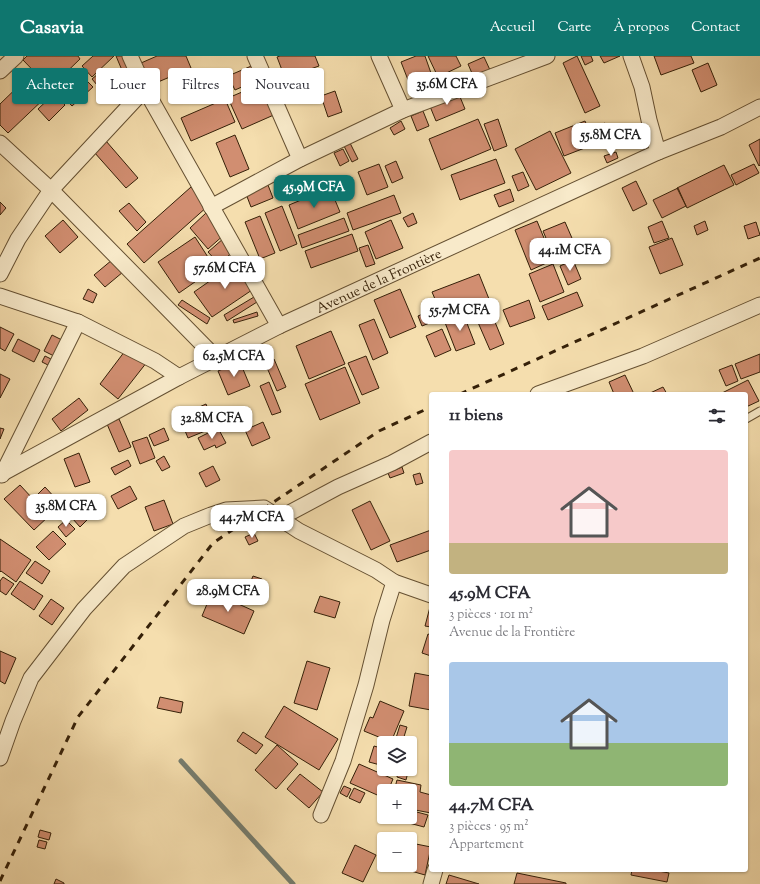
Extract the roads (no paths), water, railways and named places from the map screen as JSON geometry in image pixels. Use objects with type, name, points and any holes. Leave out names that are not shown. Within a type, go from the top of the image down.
[{"type":"street","points":[[0,71],[16,56]]},
{"type":"street","points":[[130,56],[135,68]]},
{"type":"street","points":[[255,56],[300,159]]},
{"type":"street","points":[[379,56],[403,110]]},
{"type":"street","points":[[211,207],[300,159],[403,110],[547,56]]},
{"type":"street","points":[[632,56],[642,87],[658,152]]},
{"type":"street","points":[[0,274],[18,240],[51,190],[131,104]]},
{"type":"street","points":[[153,104],[279,326]]},
{"type":"street","name":"Avenue de la Frontière","points":[[2,476],[179,377],[279,326],[658,152],[721,127],[760,107]]},
{"type":"street","points":[[0,143],[51,190],[216,358]]},
{"type":"street","points":[[0,296],[78,322],[155,361],[179,377]]},
{"type":"street","points":[[544,392],[643,356],[760,305]]},
{"type":"street","points":[[2,476],[78,322]]},
{"type":"street","points":[[280,518],[338,487],[392,463],[429,443]]},
{"type":"street","points":[[0,758],[13,721],[31,678],[84,608],[124,566],[184,526],[226,510],[264,508],[299,531],[376,570],[394,582],[429,594]]},
{"type":"street","points":[[321,815],[344,761],[366,685],[382,620],[394,582]]},
{"type":"street","points":[[431,884],[434,872]]},
{"type":"lane","points":[[748,418],[760,411]]},
{"type":"waterway","points":[[181,761],[293,884]]},
{"type":"railway","points":[[464,392],[760,258]]},
{"type":"railway","points":[[0,881],[78,717],[213,543],[379,431],[429,408]]}]
